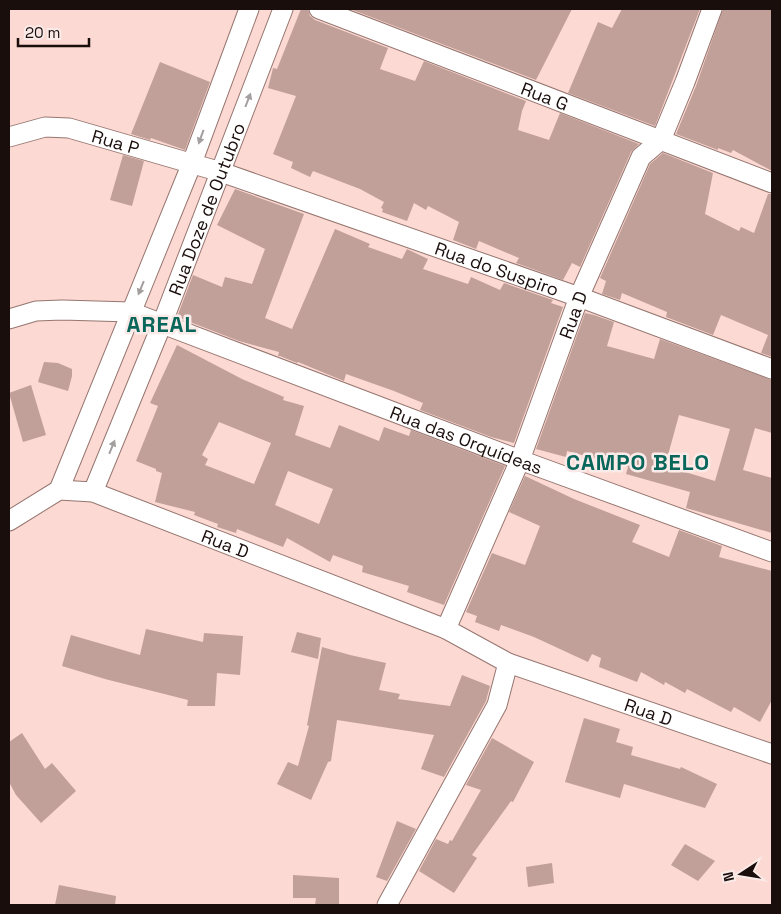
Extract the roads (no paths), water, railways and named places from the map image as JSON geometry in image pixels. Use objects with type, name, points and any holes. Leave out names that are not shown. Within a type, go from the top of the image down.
[{"type":"street","name":"Rua Doze de Outubro","points":[[60,490],[192,163],[249,9]]},
{"type":"street","name":"Rua Doze de Outubro","points":[[93,492],[162,324],[283,9]]},
{"type":"street","name":"Rua G","points":[[319,9],[772,183]]},
{"type":"street","name":"Rua D","points":[[446,628],[520,460],[579,297],[641,157],[661,140],[712,9]]},
{"type":"street","name":"Rua P","points":[[9,137],[45,128],[69,128],[221,172]]},
{"type":"street","name":"Rua do Suspiro","points":[[221,172],[579,297],[772,370]]},
{"type":"street","name":"Rua das Orquídeas","points":[[9,319],[36,311],[131,312],[520,460],[772,552]]},
{"type":"street","name":"Rua D","points":[[60,490],[93,492],[446,628],[508,663],[772,754]]},
{"type":"street","points":[[9,518],[60,490]]},
{"type":"street","points":[[387,905],[497,705],[508,663]]},
{"type":"district","name":"AREAL","points":[[162,324]]},
{"type":"district","name":"CAMPO BELO","points":[[638,462]]}]
